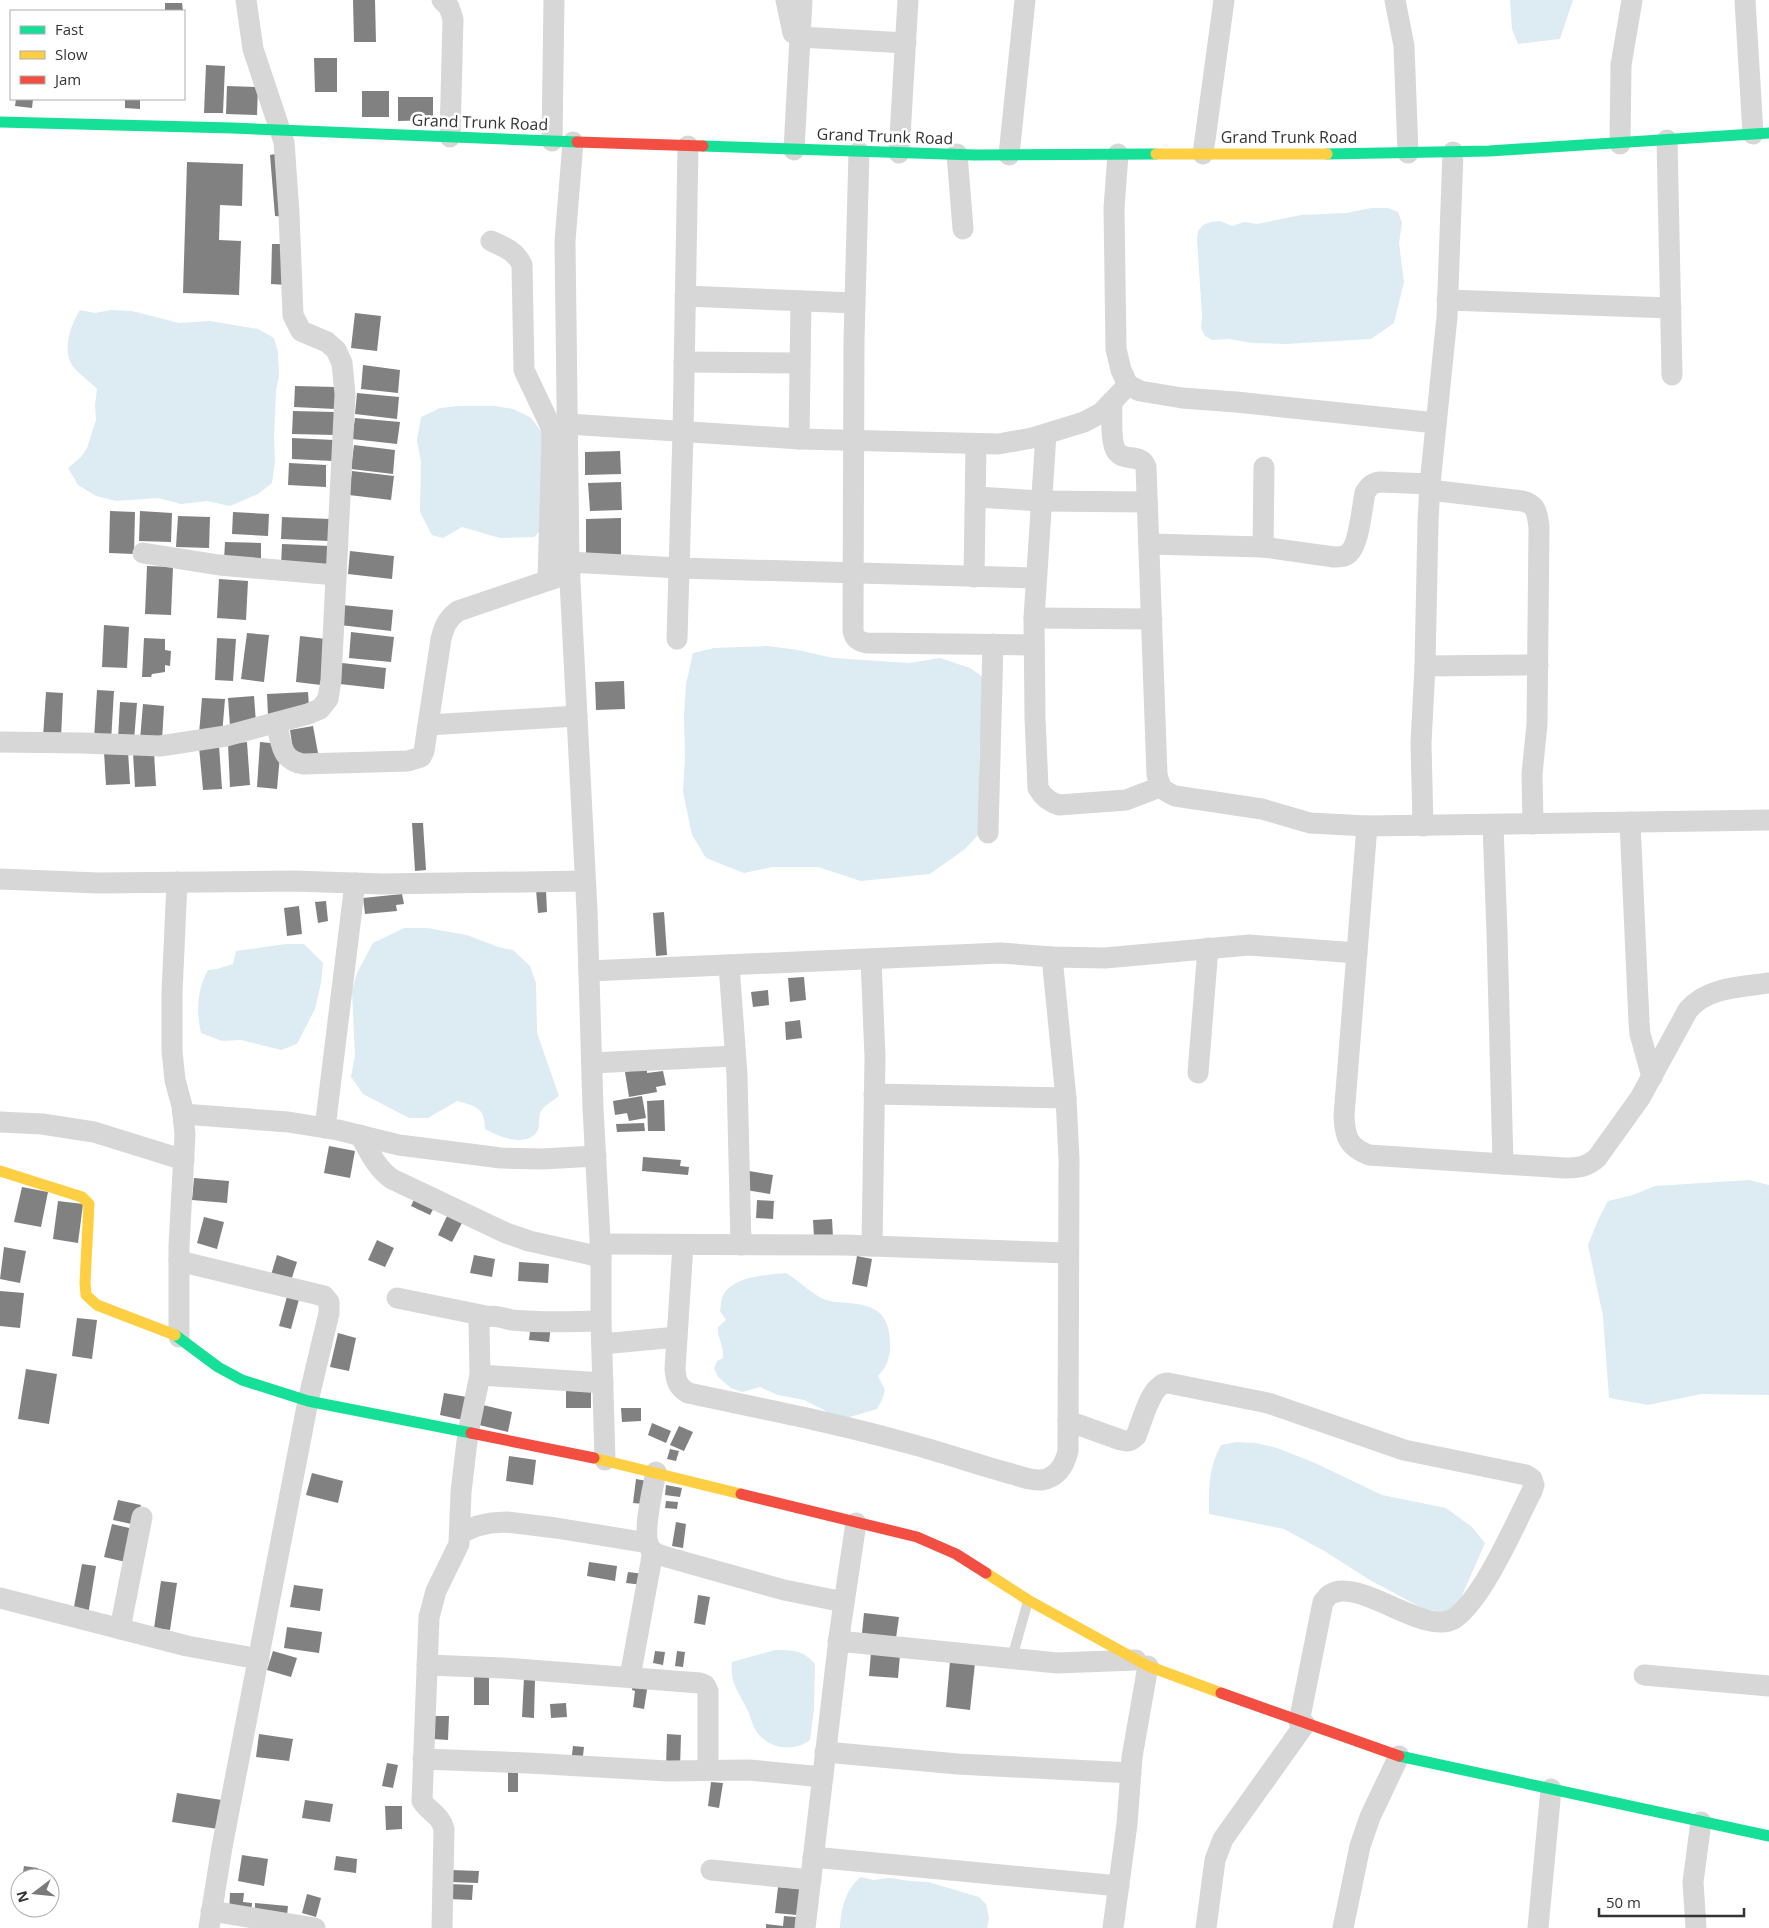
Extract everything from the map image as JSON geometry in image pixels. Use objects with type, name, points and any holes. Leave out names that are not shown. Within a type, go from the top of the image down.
[{"type":"street","points":[[0,742],[160,746],[234,734],[276,723],[320,709],[328,699],[331,680],[345,394],[342,363],[336,350],[328,342],[301,331],[293,315],[290,213],[284,142],[253,49],[246,0]]},
{"type":"street","points":[[442,0],[449,7],[453,18],[450,137]]},
{"type":"street","points":[[554,0],[563,141],[568,424],[560,574]]},
{"type":"street","points":[[786,0],[799,60]]},
{"type":"street","points":[[794,150],[802,0]]},
{"type":"street","points":[[899,153],[908,0]]},
{"type":"street","points":[[1009,155],[1025,0]]},
{"type":"street","points":[[1203,154],[1224,0]]},
{"type":"street","points":[[1395,0],[1404,46],[1408,153]]},
{"type":"street","points":[[1620,144],[1621,65],[1632,0]]},
{"type":"street","points":[[1744,0],[1761,134]]},
{"type":"street","points":[[800,38],[906,43]]},
{"type":"street","name":"Grand Trunk Road","points":[[0,122],[794,150],[1009,155],[1453,152],[1620,144],[1761,134]]},
{"type":"street","points":[[1667,140],[1672,375]]},
{"type":"street","points":[[677,639],[688,146]]},
{"type":"street","points":[[859,152],[855,303],[853,631],[855,637],[858,641],[867,643],[1034,644]]},
{"type":"street","points":[[1422,826],[1420,758],[1425,666],[1430,487],[1448,300],[1453,152]]},
{"type":"street","points":[[957,154],[963,229]]},
{"type":"street","points":[[1118,154],[1114,208],[1116,349],[1121,370],[1128,385],[1140,391],[1182,398],[1436,423]]},
{"type":"street","points":[[491,241],[513,252],[519,257],[522,265],[524,370],[551,427],[560,574],[577,716],[601,1251],[605,1460]]},
{"type":"street","points":[[685,296],[855,303]]},
{"type":"street","points":[[1448,300],[1671,308]]},
{"type":"street","points":[[799,439],[801,301]]},
{"type":"street","points":[[684,362],[800,363]]},
{"type":"street","points":[[568,424],[683,433],[799,439],[854,439],[976,444],[1012,443],[1084,422],[1101,413],[1128,385]]},
{"type":"street","points":[[1112,402],[1115,449],[1121,455],[1140,458],[1144,461],[1146,467],[1157,775],[1160,787],[1175,796],[1262,809],[1310,823],[1422,826],[1769,820]]},
{"type":"street","points":[[1046,434],[1034,618],[1036,773],[1038,788],[1042,795],[1059,805],[1110,802],[1136,798],[1160,787]]},
{"type":"street","points":[[974,577],[976,444]]},
{"type":"street","points":[[1263,547],[1264,467]]},
{"type":"street","points":[[1149,544],[1263,547],[1334,557],[1344,556],[1350,553],[1355,545],[1368,486],[1380,482],[1430,487],[1530,503],[1535,508],[1539,527],[1537,724],[1532,774],[1533,824]]},
{"type":"street","points":[[976,497],[1041,501],[1147,502]]},
{"type":"street","points":[[142,554],[219,565],[336,575]]},
{"type":"street","points":[[276,723],[285,754],[289,759],[303,764],[416,760],[424,752],[441,640],[445,625],[450,617],[458,611],[560,574],[679,568],[1036,578]]},
{"type":"street","points":[[1034,618],[1152,619]]},
{"type":"street","points":[[988,834],[993,644]]},
{"type":"street","points":[[1425,666],[1538,665]]},
{"type":"street","points":[[428,725],[577,716]]},
{"type":"street","points":[[1630,822],[1638,1022],[1652,1076]]},
{"type":"street","points":[[1492,825],[1503,1164]]},
{"type":"street","points":[[1367,826],[1344,1116],[1347,1138],[1359,1151],[1369,1155],[1564,1168],[1580,1168],[1589,1165],[1597,1158],[1640,1098],[1688,1010],[1695,1001],[1706,995],[1769,983]]},
{"type":"street","points":[[0,879],[98,883],[293,881],[384,884],[585,881]]},
{"type":"street","points":[[177,882],[172,993],[172,1051],[175,1080],[183,1114],[185,1134],[179,1260],[179,1336]]},
{"type":"street","points":[[325,1128],[355,883]]},
{"type":"street","points":[[589,971],[1001,953],[1052,957],[1105,958],[1248,945],[1357,953]]},
{"type":"street","points":[[1198,1073],[1208,948]]},
{"type":"street","points":[[683,1245],[675,1369],[676,1380],[680,1389],[688,1394],[822,1421],[912,1444],[994,1470],[1033,1480],[1043,1480],[1059,1471],[1065,1462],[1068,1451],[1069,1159],[1066,1098],[1052,957]]},
{"type":"street","points":[[871,959],[875,1057],[872,1246]]},
{"type":"street","points":[[729,965],[736,1056],[741,1245]]},
{"type":"street","points":[[592,1063],[736,1056]]},
{"type":"street","points":[[874,1094],[1066,1098]]},
{"type":"street","points":[[183,1114],[288,1122],[360,1135],[399,1145],[501,1158],[542,1159],[596,1156]]},
{"type":"street","points":[[0,1122],[42,1124],[94,1132],[184,1160]]},
{"type":"street","points":[[360,1135],[376,1164],[392,1179],[506,1233],[529,1241],[601,1251],[683,1245],[741,1245],[872,1246],[1068,1253]]},
{"type":"street","points":[[0,1171],[82,1197],[89,1204],[86,1296],[97,1305],[179,1336],[218,1367],[242,1380],[308,1401],[605,1460],[856,1523],[917,1536],[956,1554],[1028,1600],[1142,1663],[1302,1723],[1399,1756],[1769,1836]]},
{"type":"street","points":[[179,1260],[324,1296],[329,1302],[329,1313],[308,1401],[222,1847],[210,1920],[315,1928]]},
{"type":"street","points":[[397,1298],[486,1316],[550,1322],[601,1321]]},
{"type":"street","points":[[442,1928],[444,1829],[441,1819],[427,1808],[422,1801],[429,1617],[432,1604],[460,1544],[461,1492],[468,1433],[480,1375],[479,1324],[486,1316]]},
{"type":"street","points":[[602,1344],[677,1337]]},
{"type":"street","points":[[480,1375],[603,1383]]},
{"type":"street","points":[[1068,1421],[1127,1442],[1136,1436],[1158,1386],[1162,1383],[1168,1383],[1251,1399],[1404,1450],[1526,1475],[1532,1478],[1534,1485],[1493,1567],[1479,1590],[1461,1613],[1452,1620],[1441,1622],[1426,1619],[1358,1593],[1344,1591],[1331,1593],[1323,1602],[1302,1723],[1223,1839],[1215,1860],[1206,1928]]},
{"type":"street","points":[[630,1677],[650,1547],[646,1530],[656,1472]]},
{"type":"street","points":[[120,1628],[142,1517]]},
{"type":"street","points":[[461,1534],[491,1523],[507,1522],[556,1528],[650,1547],[664,1556],[784,1590],[844,1602]]},
{"type":"street","points":[[805,1928],[838,1641],[856,1523]]},
{"type":"street","points":[[0,1598],[187,1646],[259,1659]]},
{"type":"street","points":[[838,1641],[1057,1663],[1142,1663]]},
{"type":"street","points":[[1113,1928],[1142,1663]]},
{"type":"street","points":[[427,1665],[504,1668],[688,1681],[705,1686],[708,1691],[708,1770]]},
{"type":"street","points":[[1644,1675],[1769,1686]]},
{"type":"street","points":[[825,1752],[958,1764],[1131,1773]]},
{"type":"street","points":[[1343,1928],[1360,1846],[1370,1817],[1399,1756]]},
{"type":"street","points":[[423,1760],[528,1763],[668,1771],[750,1770],[823,1777]]},
{"type":"street","points":[[1538,1928],[1551,1789]]},
{"type":"street","points":[[1696,1928],[1693,1882],[1701,1822]]},
{"type":"street","points":[[813,1857],[1119,1886]]},
{"type":"street","points":[[711,1870],[811,1880]]},
{"type":"lane","points":[[1012,1658],[1028,1600]]},
{"type":"shaded area","points":[[1510,0],[1573,0],[1560,39],[1518,44],[1512,29]]},
{"type":"shaded area","points":[[1371,208],[1388,208],[1398,212],[1402,223],[1399,243],[1404,282],[1394,323],[1371,339],[1286,344],[1252,343],[1229,339],[1212,340],[1205,336],[1201,328],[1202,315],[1197,240],[1198,231],[1203,225],[1220,221],[1232,226],[1244,222],[1257,224],[1301,215],[1346,213]]},
{"type":"shaded area","points":[[80,310],[95,313],[111,310],[132,311],[179,323],[210,321],[258,329],[274,338],[278,352],[279,375],[276,391],[275,462],[272,483],[258,494],[230,506],[207,501],[181,504],[158,498],[116,501],[96,496],[78,485],[68,468],[81,457],[87,448],[96,420],[97,389],[74,368],[69,359],[69,337]]},
{"type":"shaded area","points":[[495,406],[513,409],[530,417],[542,432],[542,529],[534,537],[500,538],[462,527],[443,538],[432,535],[420,512],[421,462],[417,440],[421,417],[440,408]]},
{"type":"shaded area","points":[[768,646],[798,650],[833,658],[909,663],[940,658],[970,668],[983,677],[979,759],[980,833],[965,849],[930,874],[861,881],[818,867],[772,867],[744,873],[706,858],[692,835],[683,792],[686,684],[693,653],[714,648]]},
{"type":"shaded area","points":[[404,928],[427,928],[467,935],[498,947],[513,950],[530,966],[536,983],[537,1033],[559,1096],[541,1111],[538,1130],[533,1136],[520,1140],[490,1132],[485,1129],[483,1116],[478,1109],[457,1101],[428,1118],[409,1118],[363,1094],[351,1077],[355,1055],[352,991],[357,973],[373,943]]},
{"type":"shaded area","points":[[286,944],[304,944],[323,963],[315,1009],[297,1044],[281,1050],[241,1040],[222,1041],[201,1033],[198,1001],[204,977],[208,970],[233,964],[236,951]]},
{"type":"shaded area","points":[[1749,1180],[1769,1185],[1769,1395],[1701,1394],[1648,1405],[1609,1398],[1603,1316],[1588,1245],[1608,1201],[1633,1195],[1655,1186]]},
{"type":"shaded area","points":[[786,1273],[821,1298],[834,1302],[866,1306],[884,1318],[889,1334],[890,1349],[886,1366],[878,1376],[885,1390],[877,1409],[850,1417],[835,1418],[804,1400],[778,1395],[760,1387],[742,1392],[731,1388],[718,1377],[714,1368],[717,1361],[723,1358],[718,1327],[726,1320],[720,1311],[723,1295],[728,1289],[742,1280]]},
{"type":"shaded area","points":[[1236,1442],[1256,1443],[1277,1448],[1315,1463],[1382,1495],[1446,1508],[1472,1527],[1485,1543],[1457,1607],[1443,1612],[1424,1609],[1368,1579],[1326,1552],[1284,1529],[1209,1514],[1210,1479],[1217,1454],[1221,1445]]},
{"type":"shaded area","points":[[775,1650],[802,1653],[815,1664],[814,1709],[810,1740],[795,1747],[779,1747],[764,1740],[754,1727],[735,1687],[732,1676],[732,1662]]},
{"type":"shaded area","points":[[861,1877],[874,1880],[889,1878],[928,1882],[979,1897],[986,1904],[989,1918],[987,1928],[840,1928],[845,1900],[851,1888]]},
{"type":"building","points":[[353,0],[375,0],[376,42],[354,42]]},
{"type":"building","points":[[165,3],[182,3],[183,10],[165,10]]},
{"type":"building","points":[[314,58],[337,58],[337,92],[315,92]]},
{"type":"building","points":[[206,65],[225,66],[223,113],[204,113]]},
{"type":"building","points":[[227,86],[258,87],[257,115],[226,114]]},
{"type":"building","points":[[362,91],[389,91],[389,117],[362,117]]},
{"type":"building","points":[[398,97],[433,97],[433,120],[398,121]]},
{"type":"building","points":[[16,100],[33,100],[32,108],[15,106]]},
{"type":"building","points":[[125,100],[140,100],[140,109],[125,108]]},
{"type":"building","points":[[280,153],[286,217],[275,216],[270,155]]},
{"type":"building","points":[[187,162],[243,164],[242,206],[220,205],[219,240],[241,241],[239,295],[183,293]]},
{"type":"building","points":[[272,244],[288,244],[287,285],[271,284]]},
{"type":"building","points":[[355,313],[381,316],[377,351],[351,348]]},
{"type":"building","points":[[363,365],[400,370],[398,393],[361,389]]},
{"type":"building","points":[[295,386],[336,387],[335,409],[294,407]]},
{"type":"building","points":[[357,393],[399,397],[397,419],[355,414]]},
{"type":"building","points":[[293,411],[335,412],[335,435],[292,434]]},
{"type":"building","points":[[355,418],[400,422],[397,444],[352,439]]},
{"type":"building","points":[[292,438],[334,440],[333,461],[292,459]]},
{"type":"building","points":[[354,445],[395,450],[393,474],[351,469]]},
{"type":"building","points":[[620,451],[621,474],[585,475],[585,452]]},
{"type":"building","points":[[289,463],[326,465],[326,487],[288,485]]},
{"type":"building","points":[[352,471],[394,476],[391,500],[349,495]]},
{"type":"building","points":[[621,482],[622,510],[590,511],[588,483]]},
{"type":"building","points":[[110,511],[135,512],[134,554],[109,553]]},
{"type":"building","points":[[140,511],[172,513],[171,542],[139,541]]},
{"type":"building","points":[[233,512],[269,514],[268,536],[232,534]]},
{"type":"building","points":[[178,516],[210,517],[209,548],[176,547]]},
{"type":"building","points":[[282,517],[330,519],[329,541],[281,539]]},
{"type":"building","points":[[621,518],[621,555],[586,555],[586,519]]},
{"type":"building","points":[[225,542],[261,543],[261,561],[224,560]]},
{"type":"building","points":[[282,544],[330,546],[330,567],[281,565]]},
{"type":"building","points":[[350,551],[394,556],[392,579],[348,574]]},
{"type":"building","points":[[147,566],[173,567],[171,615],[145,614]]},
{"type":"building","points":[[219,579],[248,581],[246,620],[217,618]]},
{"type":"building","points":[[342,605],[393,610],[391,631],[340,625]]},
{"type":"building","points":[[104,625],[129,627],[127,668],[102,667]]},
{"type":"building","points":[[351,632],[394,637],[391,662],[349,658]]},
{"type":"building","points":[[247,633],[269,635],[264,682],[241,679]]},
{"type":"building","points":[[300,636],[326,639],[321,685],[296,682]]},
{"type":"building","points":[[144,638],[165,639],[165,650],[171,651],[170,666],[165,665],[165,672],[152,674],[151,677],[142,677]]},
{"type":"building","points":[[217,638],[236,639],[233,681],[215,680]]},
{"type":"building","points":[[342,663],[386,668],[384,689],[340,684]]},
{"type":"building","points":[[624,681],[625,709],[596,710],[595,682]]},
{"type":"building","points":[[97,690],[114,691],[111,741],[94,739]]},
{"type":"building","points":[[46,692],[63,693],[61,738],[43,737]]},
{"type":"building","points":[[308,692],[309,706],[268,716],[267,694]]},
{"type":"building","points":[[254,696],[256,723],[230,726],[228,698]]},
{"type":"building","points":[[202,698],[225,699],[222,735],[199,734]]},
{"type":"building","points":[[120,702],[137,703],[134,740],[118,739]]},
{"type":"building","points":[[143,704],[164,706],[162,741],[140,740]]},
{"type":"building","points":[[313,726],[318,753],[294,757],[290,730]]},
{"type":"building","points":[[247,742],[250,785],[230,787],[228,744]]},
{"type":"building","points":[[260,742],[281,744],[277,789],[257,787]]},
{"type":"building","points":[[219,745],[222,789],[203,790],[199,747]]},
{"type":"building","points":[[128,750],[130,784],[106,785],[104,752]]},
{"type":"building","points":[[154,752],[156,786],[135,787],[133,753]]},
{"type":"building","points":[[412,823],[423,823],[426,870],[415,871]]},
{"type":"building","points":[[536,890],[546,890],[547,912],[538,913]]},
{"type":"building","points":[[402,894],[404,904],[396,905],[397,911],[365,914],[363,898]]},
{"type":"building","points":[[326,901],[328,921],[318,923],[315,902]]},
{"type":"building","points":[[299,906],[302,934],[287,936],[284,908]]},
{"type":"building","points":[[664,912],[667,955],[656,956],[653,913]]},
{"type":"building","points":[[804,977],[806,1000],[790,1002],[788,978]]},
{"type":"building","points":[[768,990],[769,1005],[753,1007],[751,992]]},
{"type":"building","points":[[800,1020],[802,1038],[786,1040],[785,1022]]},
{"type":"building","points":[[647,1068],[647,1073],[663,1071],[666,1085],[656,1087],[657,1092],[629,1097],[625,1072]]},
{"type":"building","points":[[642,1096],[646,1118],[629,1121],[627,1113],[615,1115],[613,1101]]},
{"type":"building","points":[[664,1100],[665,1131],[648,1131],[647,1101]]},
{"type":"building","points":[[644,1123],[645,1131],[617,1132],[616,1124]]},
{"type":"building","points":[[329,1146],[355,1151],[350,1178],[324,1173]]},
{"type":"building","points":[[643,1157],[681,1160],[680,1166],[689,1167],[688,1175],[642,1171]]},
{"type":"building","points":[[749,1171],[773,1175],[770,1194],[746,1190]]},
{"type":"building","points":[[194,1178],[229,1181],[227,1203],[192,1200]]},
{"type":"building","points":[[22,1187],[48,1192],[41,1227],[14,1222]]},
{"type":"building","points":[[416,1195],[436,1204],[430,1215],[411,1206]]},
{"type":"building","points":[[757,1200],[774,1201],[773,1219],[756,1218]]},
{"type":"building","points":[[58,1201],[83,1204],[78,1243],[53,1239]]},
{"type":"building","points":[[449,1212],[464,1219],[452,1242],[438,1235]]},
{"type":"building","points":[[204,1217],[224,1222],[217,1249],[197,1243]]},
{"type":"building","points":[[832,1219],[833,1237],[814,1237],[813,1220]]},
{"type":"building","points":[[377,1240],[394,1248],[385,1267],[368,1260]]},
{"type":"building","points":[[4,1247],[26,1251],[20,1283],[0,1279]]},
{"type":"building","points":[[277,1255],[297,1262],[291,1281],[271,1275]]},
{"type":"building","points":[[474,1255],[495,1259],[492,1277],[470,1273]]},
{"type":"building","points":[[857,1256],[872,1259],[867,1287],[852,1284]]},
{"type":"building","points":[[519,1262],[549,1264],[548,1283],[518,1281]]},
{"type":"building","points":[[289,1289],[301,1292],[291,1329],[279,1326]]},
{"type":"building","points":[[0,1291],[24,1293],[20,1328],[0,1326]]},
{"type":"building","points":[[77,1318],[97,1320],[92,1359],[72,1356]]},
{"type":"building","points":[[531,1323],[551,1325],[549,1342],[529,1340]]},
{"type":"building","points":[[338,1333],[356,1338],[349,1371],[330,1367]]},
{"type":"building","points":[[26,1369],[57,1374],[49,1424],[18,1419]]},
{"type":"building","points":[[566,1390],[591,1390],[591,1408],[566,1408]]},
{"type":"building","points":[[444,1393],[467,1397],[463,1420],[440,1415]]},
{"type":"building","points":[[483,1405],[512,1412],[508,1432],[479,1425]]},
{"type":"building","points":[[621,1408],[641,1408],[641,1421],[622,1422]]},
{"type":"building","points":[[652,1423],[671,1431],[666,1443],[648,1435]]},
{"type":"building","points":[[679,1426],[693,1432],[684,1451],[670,1445]]},
{"type":"building","points":[[670,1449],[679,1451],[676,1461],[667,1459]]},
{"type":"building","points":[[509,1456],[536,1460],[533,1485],[506,1481]]},
{"type":"building","points":[[312,1473],[343,1481],[338,1503],[306,1495]]},
{"type":"building","points":[[636,1479],[647,1481],[643,1504],[633,1503]]},
{"type":"building","points":[[666,1485],[682,1488],[680,1497],[665,1495]]},
{"type":"building","points":[[118,1500],[141,1505],[136,1525],[113,1520]]},
{"type":"building","points":[[666,1501],[678,1502],[677,1509],[665,1508]]},
{"type":"building","points":[[676,1522],[686,1524],[683,1548],[672,1546]]},
{"type":"building","points":[[112,1524],[138,1530],[130,1563],[104,1557]]},
{"type":"building","points":[[589,1562],[617,1566],[615,1581],[587,1576]]},
{"type":"building","points":[[82,1564],[96,1566],[88,1615],[73,1612]]},
{"type":"building","points":[[628,1572],[644,1574],[643,1585],[626,1583]]},
{"type":"building","points":[[161,1581],[177,1583],[170,1630],[154,1628]]},
{"type":"building","points":[[294,1585],[323,1589],[320,1611],[290,1607]]},
{"type":"building","points":[[698,1595],[710,1597],[705,1625],[694,1623]]},
{"type":"building","points":[[864,1613],[899,1617],[896,1638],[862,1633]]},
{"type":"building","points":[[287,1627],[322,1632],[319,1653],[284,1648]]},
{"type":"building","points":[[273,1651],[297,1658],[291,1677],[267,1670]]},
{"type":"building","points":[[655,1651],[665,1652],[663,1665],[653,1663]]},
{"type":"building","points":[[677,1651],[685,1652],[683,1667],[675,1666]]},
{"type":"building","points":[[871,1652],[900,1655],[898,1678],[869,1676]]},
{"type":"building","points":[[950,1661],[975,1663],[970,1710],[946,1707]]},
{"type":"building","points":[[474,1674],[489,1674],[489,1705],[474,1705]]},
{"type":"building","points":[[524,1677],[535,1678],[534,1718],[522,1717]]},
{"type":"building","points":[[633,1681],[648,1683],[644,1709],[633,1707],[635,1691],[632,1690]]},
{"type":"building","points":[[566,1703],[567,1717],[551,1718],[550,1704]]},
{"type":"building","points":[[434,1716],[449,1716],[448,1740],[433,1739]]},
{"type":"building","points":[[259,1734],[293,1739],[289,1761],[256,1757]]},
{"type":"building","points":[[667,1734],[681,1735],[680,1768],[666,1767]]},
{"type":"building","points":[[573,1746],[584,1747],[582,1764],[571,1763]]},
{"type":"building","points":[[387,1763],[398,1765],[393,1788],[382,1786]]},
{"type":"building","points":[[508,1772],[518,1773],[518,1792],[508,1792]]},
{"type":"building","points":[[711,1782],[723,1783],[719,1808],[708,1806]]},
{"type":"building","points":[[177,1793],[222,1800],[218,1829],[172,1822]]},
{"type":"building","points":[[305,1800],[333,1804],[330,1822],[302,1818]]},
{"type":"building","points":[[385,1806],[402,1806],[402,1829],[386,1830]]},
{"type":"building","points":[[242,1855],[268,1859],[264,1886],[238,1881]]},
{"type":"building","points":[[336,1856],[357,1859],[356,1873],[334,1870]]},
{"type":"building","points":[[451,1870],[479,1871],[478,1883],[450,1882]]},
{"type":"building","points":[[450,1884],[473,1885],[472,1900],[449,1899]]},
{"type":"building","points":[[778,1887],[800,1889],[797,1915],[775,1913]]},
{"type":"building","points":[[230,1893],[244,1893],[243,1902],[252,1903],[251,1914],[229,1913]]},
{"type":"building","points":[[307,1894],[321,1898],[316,1917],[302,1913]]},
{"type":"building","points":[[255,1903],[288,1906],[287,1915],[255,1912]]},
{"type":"building","points":[[784,1916],[796,1917],[795,1928],[766,1928],[766,1924],[783,1926]]},
{"type":"traffic: fast","points":[[0,122],[232,128],[577,142]]},
{"type":"traffic: fast","points":[[1327,154],[1489,151],[1769,133]]},
{"type":"traffic: fast","points":[[703,146],[975,155],[1156,154]]},
{"type":"traffic: fast","points":[[175,1335],[218,1367],[242,1380],[308,1401],[471,1433]]},
{"type":"traffic: fast","points":[[1399,1756],[1769,1836]]},
{"type":"traffic: slow","points":[[1156,154],[1327,154]]},
{"type":"traffic: slow","points":[[0,1171],[82,1197],[89,1204],[86,1295],[97,1305],[175,1335]]},
{"type":"traffic: slow","points":[[594,1458],[741,1494]]},
{"type":"traffic: slow","points":[[986,1573],[1028,1600],[1148,1666],[1221,1693]]},
{"type":"traffic: jam","points":[[577,142],[703,146]]},
{"type":"traffic: jam","points":[[471,1433],[594,1458]]},
{"type":"traffic: jam","points":[[741,1494],[917,1537],[956,1554],[986,1573]]},
{"type":"traffic: jam","points":[[1221,1693],[1399,1756]]}]
